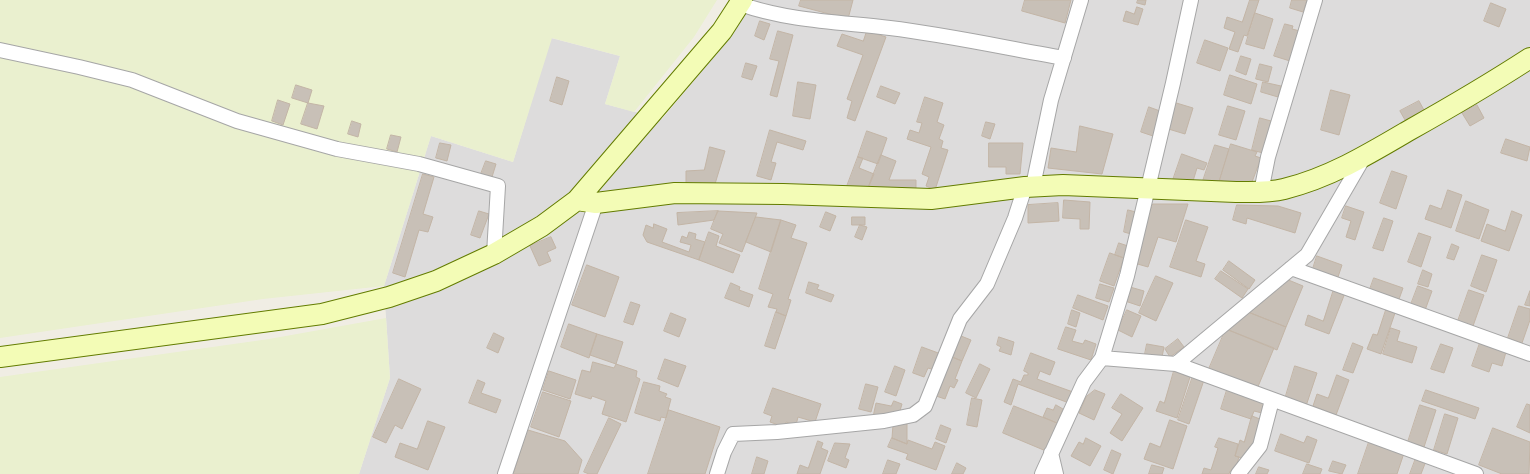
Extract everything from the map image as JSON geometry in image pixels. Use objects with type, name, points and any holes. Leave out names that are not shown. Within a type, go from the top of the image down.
[{"type":"street","points":[[717,474],[724,452],[733,434],[777,432],[884,421],[913,415],[925,406],[960,319],[987,284],[1029,187],[1051,100],[1081,0]]},
{"type":"street","points":[[1042,474],[1084,382],[1102,358],[1127,276],[1173,83],[1191,0]]},
{"type":"street","points":[[1261,192],[1268,157],[1315,0]]},
{"type":"street","points":[[505,474],[587,202],[722,31],[741,2],[762,11],[820,21],[891,28],[1064,58]]},
{"type":"street","points":[[0,50],[132,80],[237,121],[337,150],[419,164],[498,186],[494,254]]},
{"type":"street","points":[[0,357],[322,314],[388,297],[436,281],[494,254],[587,202],[675,194],[783,194],[931,199],[1029,187],[1063,185],[1261,192],[1283,189],[1305,183],[1364,156],[1488,85],[1530,58]]},
{"type":"street","points":[[1176,364],[1307,255],[1364,156]]},
{"type":"street","points":[[1291,268],[1530,354]]},
{"type":"street","points":[[1102,358],[1176,364],[1476,474]]},
{"type":"street","points":[[1238,474],[1260,446],[1272,400]]},
{"type":"street","points":[[1051,453],[1056,474]]},
{"type":"shaded area","points":[[749,0],[1530,0],[1530,474],[359,474],[390,378],[384,286],[431,136],[513,162],[551,38],[620,56],[605,104],[662,119],[714,57],[740,21]]},
{"type":"green space","points":[[0,0],[717,0],[694,37],[634,112],[605,104],[620,56],[552,38],[513,162],[431,136],[384,286],[263,299],[0,338]]},
{"type":"green space","points":[[386,318],[390,378],[359,474],[0,474],[0,377],[269,339]]},
{"type":"building","points":[[801,0],[853,0],[848,19],[799,6]]},
{"type":"building","points":[[1025,0],[1071,0],[1065,23],[1022,11]]},
{"type":"building","points":[[1138,0],[1146,0],[1145,5],[1137,3]]},
{"type":"building","points":[[1250,0],[1259,0],[1247,36],[1244,35],[1238,52],[1229,49],[1235,32],[1224,28],[1227,17],[1242,22]]},
{"type":"building","points":[[1292,0],[1307,0],[1303,12],[1290,8]]},
{"type":"building","points":[[1491,3],[1506,9],[1499,27],[1484,21]]},
{"type":"building","points":[[1137,7],[1143,9],[1138,25],[1123,21],[1126,11],[1134,14]]},
{"type":"building","points":[[1255,13],[1273,19],[1264,49],[1246,44]]},
{"type":"building","points":[[760,21],[770,24],[764,40],[755,36]]},
{"type":"building","points":[[1285,24],[1293,26],[1292,29],[1300,31],[1290,61],[1274,56]]},
{"type":"building","points":[[778,31],[793,35],[777,97],[770,95],[779,61],[770,59]]},
{"type":"building","points":[[867,31],[886,37],[855,121],[847,118],[852,101],[847,99],[863,55],[837,46],[842,34],[863,41]]},
{"type":"building","points":[[1205,40],[1228,48],[1220,71],[1197,63]]},
{"type":"building","points":[[1241,56],[1251,59],[1246,75],[1236,71]]},
{"type":"building","points":[[746,63],[757,66],[752,80],[742,77]]},
{"type":"building","points":[[1260,64],[1272,67],[1268,82],[1256,79]]},
{"type":"building","points":[[1230,75],[1257,84],[1251,104],[1224,95]]},
{"type":"building","points":[[557,77],[569,81],[562,105],[550,101]]},
{"type":"building","points":[[798,82],[816,85],[810,119],[793,116]]},
{"type":"building","points":[[1263,82],[1281,86],[1278,97],[1261,92]]},
{"type":"building","points":[[296,85],[312,90],[308,103],[292,98]]},
{"type":"building","points":[[881,86],[900,93],[895,104],[877,97]]},
{"type":"building","points":[[1331,90],[1350,95],[1339,135],[1321,130]]},
{"type":"building","points":[[925,97],[943,103],[937,122],[944,125],[939,139],[943,141],[941,148],[948,150],[935,190],[926,186],[929,177],[922,174],[931,147],[907,139],[910,130],[919,133],[922,123],[917,122]]},
{"type":"building","points":[[278,100],[290,104],[283,125],[272,121]]},
{"type":"building","points":[[1419,101],[1424,110],[1405,120],[1400,111]]},
{"type":"building","points":[[1173,102],[1193,108],[1185,134],[1165,128]]},
{"type":"building","points":[[308,103],[324,106],[317,129],[301,124]]},
{"type":"building","points":[[1477,105],[1484,118],[1470,126],[1462,113]]},
{"type":"building","points":[[1228,106],[1245,111],[1236,140],[1219,135]]},
{"type":"building","points":[[1149,107],[1160,111],[1153,136],[1141,132]]},
{"type":"building","points":[[1260,118],[1271,121],[1263,153],[1252,150]]},
{"type":"building","points":[[352,121],[361,124],[358,137],[348,134]]},
{"type":"building","points":[[986,122],[995,124],[990,139],[982,136]]},
{"type":"building","points":[[1080,126],[1113,134],[1102,174],[1048,168],[1051,148],[1076,152]]},
{"type":"building","points":[[770,130],[806,141],[803,150],[777,142],[771,162],[776,163],[771,180],[757,176]]},
{"type":"building","points":[[867,131],[887,138],[878,164],[858,157]]},
{"type":"building","points":[[391,135],[401,137],[397,152],[387,149]]},
{"type":"building","points":[[1506,139],[1530,147],[1527,161],[1501,153]]},
{"type":"building","points":[[440,143],[451,145],[447,161],[436,158]]},
{"type":"building","points":[[989,143],[1023,143],[1020,174],[1006,174],[1006,167],[989,167]]},
{"type":"building","points":[[1231,144],[1257,152],[1255,156],[1261,158],[1252,182],[1233,185],[1220,180]]},
{"type":"building","points":[[1215,145],[1229,149],[1218,185],[1202,184]]},
{"type":"building","points":[[710,147],[725,151],[715,184],[686,184],[686,171],[704,170]]},
{"type":"building","points":[[1182,154],[1207,163],[1204,170],[1197,168],[1193,181],[1173,180]]},
{"type":"building","points":[[881,155],[896,161],[889,180],[916,180],[916,192],[867,191]]},
{"type":"building","points":[[858,157],[863,158],[859,168],[874,174],[867,191],[846,189]]},
{"type":"building","points":[[486,161],[496,164],[492,177],[481,174]]},
{"type":"building","points":[[1392,171],[1407,176],[1396,209],[1380,203]]},
{"type":"building","points":[[423,174],[434,177],[423,214],[433,217],[428,232],[419,230],[405,277],[393,273]]},
{"type":"building","points":[[1448,190],[1462,195],[1451,228],[1425,219],[1430,205],[1441,209]]},
{"type":"building","points":[[1064,200],[1090,202],[1089,229],[1080,229],[1080,219],[1063,218]]},
{"type":"building","points":[[1466,201],[1489,210],[1479,239],[1456,231]]},
{"type":"building","points":[[1058,203],[1059,221],[1028,223],[1028,205]]},
{"type":"building","points":[[1153,204],[1188,204],[1176,242],[1158,237],[1148,267],[1134,263]]},
{"type":"building","points":[[1237,205],[1278,206],[1301,213],[1295,233],[1247,218],[1246,224],[1233,220]]},
{"type":"building","points":[[1346,206],[1364,212],[1355,240],[1346,237],[1351,221],[1342,218]]},
{"type":"building","points":[[1128,210],[1136,212],[1131,234],[1124,232]]},
{"type":"building","points":[[479,211],[489,214],[480,238],[471,235]]},
{"type":"building","points":[[718,211],[757,213],[742,252],[719,243],[723,234],[711,229]]},
{"type":"building","points":[[718,211],[714,220],[678,225],[677,213]]},
{"type":"building","points":[[1512,211],[1522,215],[1509,251],[1481,241],[1487,224],[1505,231]]},
{"type":"building","points":[[826,212],[836,216],[830,231],[820,227]]},
{"type":"building","points":[[756,217],[781,220],[771,252],[746,242]]},
{"type":"building","points":[[852,217],[865,217],[865,225],[852,225]]},
{"type":"building","points":[[1384,218],[1393,221],[1383,251],[1373,248]]},
{"type":"building","points":[[781,220],[796,225],[791,238],[807,243],[788,299],[791,300],[786,316],[776,312],[777,309],[768,307],[773,294],[759,289]]},
{"type":"building","points":[[1186,220],[1208,227],[1196,261],[1205,264],[1201,277],[1170,267]]},
{"type":"building","points":[[654,224],[667,229],[662,242],[689,252],[691,245],[680,242],[682,236],[687,238],[689,232],[696,234],[695,239],[705,242],[699,260],[647,242],[643,235],[646,225],[653,228]]},
{"type":"building","points":[[860,225],[867,227],[862,240],[855,237]]},
{"type":"building","points":[[709,232],[719,236],[716,246],[740,255],[733,273],[699,260]]},
{"type":"building","points":[[1419,233],[1431,237],[1421,267],[1408,262]]},
{"type":"building","points":[[551,237],[556,248],[547,252],[551,261],[539,266],[530,246]]},
{"type":"building","points":[[1119,243],[1128,246],[1124,258],[1115,255]]},
{"type":"building","points":[[1452,244],[1459,247],[1454,260],[1447,258]]},
{"type":"building","points":[[1110,253],[1124,258],[1114,286],[1100,281]]},
{"type":"building","points":[[1482,255],[1497,260],[1486,292],[1471,286]]},
{"type":"building","points":[[1317,256],[1342,265],[1337,280],[1312,272]]},
{"type":"building","points":[[1229,261],[1255,280],[1249,289],[1223,270]]},
{"type":"building","points":[[587,265],[619,277],[605,317],[572,305]]},
{"type":"building","points":[[1423,270],[1432,274],[1428,287],[1418,284]]},
{"type":"building","points":[[1221,271],[1248,289],[1242,298],[1215,279]]},
{"type":"building","points":[[1156,276],[1173,283],[1156,321],[1139,313]]},
{"type":"building","points":[[1374,278],[1403,288],[1398,302],[1369,292]]},
{"type":"building","points":[[1286,279],[1303,286],[1286,327],[1248,312]]},
{"type":"building","points":[[809,282],[819,285],[817,289],[834,295],[831,302],[806,293]]},
{"type":"building","points":[[731,283],[740,287],[739,290],[753,295],[749,307],[725,298]]},
{"type":"building","points":[[1100,284],[1114,288],[1109,302],[1096,298]]},
{"type":"building","points":[[1418,286],[1432,291],[1424,313],[1410,307]]},
{"type":"building","points":[[1130,287],[1144,291],[1140,306],[1125,301]]},
{"type":"building","points":[[1334,289],[1345,293],[1329,334],[1305,325],[1308,315],[1323,321]]},
{"type":"building","points":[[1469,290],[1484,295],[1473,326],[1458,321]]},
{"type":"building","points":[[1530,291],[1530,306],[1525,305]]},
{"type":"building","points":[[1078,295],[1108,306],[1103,320],[1073,308]]},
{"type":"building","points":[[631,302],[640,305],[633,325],[624,322]]},
{"type":"building","points":[[1519,306],[1530,309],[1530,320],[1522,343],[1508,338]]},
{"type":"building","points":[[1072,310],[1080,313],[1076,327],[1068,324]]},
{"type":"building","points":[[1127,310],[1141,316],[1132,337],[1118,330]]},
{"type":"building","points":[[1386,310],[1395,313],[1381,354],[1367,349],[1373,334],[1377,335]]},
{"type":"building","points":[[776,312],[786,316],[775,349],[765,346]]},
{"type":"building","points":[[1248,312],[1286,327],[1277,350],[1226,329]]},
{"type":"building","points":[[671,313],[686,319],[679,337],[664,331]]},
{"type":"building","points":[[569,324],[597,334],[589,358],[561,347]]},
{"type":"building","points":[[1066,327],[1076,330],[1072,341],[1083,344],[1085,340],[1096,344],[1091,360],[1058,349]]},
{"type":"building","points":[[1391,328],[1400,331],[1397,341],[1417,347],[1412,363],[1383,354]]},
{"type":"building","points":[[1226,329],[1274,348],[1257,389],[1209,369]]},
{"type":"building","points":[[494,333],[504,338],[498,353],[487,348]]},
{"type":"building","points":[[597,334],[623,342],[616,364],[590,355]]},
{"type":"building","points":[[961,336],[971,340],[962,361],[952,357]]},
{"type":"building","points":[[999,337],[1014,342],[1011,355],[999,351],[1001,347],[997,345]]},
{"type":"building","points":[[1178,339],[1184,347],[1170,357],[1165,349]]},
{"type":"building","points":[[1353,343],[1363,347],[1353,373],[1343,370]]},
{"type":"building","points":[[1480,343],[1506,352],[1502,366],[1492,363],[1489,372],[1472,366]]},
{"type":"building","points":[[1147,344],[1164,347],[1162,357],[1145,354]]},
{"type":"building","points":[[1441,344],[1453,348],[1444,373],[1431,369]]},
{"type":"building","points":[[922,347],[941,354],[935,370],[928,368],[924,377],[913,373]]},
{"type":"building","points":[[1031,353],[1055,362],[1050,375],[1040,371],[1037,379],[1073,392],[1069,403],[1018,384],[1011,405],[1004,402],[1013,379],[1021,382],[1024,375],[1028,375],[1028,373],[1024,371]]},
{"type":"building","points":[[952,357],[962,361],[955,379],[958,380],[954,388],[950,386],[945,399],[936,396]]},
{"type":"building","points":[[665,359],[686,366],[678,387],[658,379]]},
{"type":"building","points":[[593,362],[614,368],[616,364],[637,371],[636,377],[640,379],[626,422],[602,414],[606,401],[592,396],[591,399],[575,394],[582,370],[590,372]]},
{"type":"building","points":[[980,364],[990,369],[976,398],[966,393]]},
{"type":"building","points":[[895,366],[905,370],[896,396],[885,392]]},
{"type":"building","points":[[1295,366],[1317,373],[1306,406],[1285,399]]},
{"type":"building","points":[[549,371],[576,380],[570,399],[543,390]]},
{"type":"building","points":[[1174,371],[1190,377],[1177,418],[1156,411],[1160,401],[1164,403]]},
{"type":"building","points":[[1337,375],[1349,380],[1336,415],[1313,406],[1317,394],[1328,398]]},
{"type":"building","points":[[1193,376],[1204,380],[1189,424],[1178,420]]},
{"type":"building","points":[[399,379],[421,389],[402,429],[395,425],[386,443],[373,437]]},
{"type":"building","points":[[478,380],[485,383],[481,393],[501,400],[496,413],[469,403]]},
{"type":"building","points":[[644,382],[660,386],[659,391],[667,394],[665,397],[671,399],[666,418],[661,417],[660,421],[635,413]]},
{"type":"building","points":[[866,384],[878,387],[871,412],[859,409]]},
{"type":"building","points":[[773,388],[821,404],[815,422],[798,417],[796,425],[786,422],[784,427],[770,422],[772,416],[764,413]]},
{"type":"building","points":[[1095,390],[1105,394],[1094,420],[1079,413],[1086,397]]},
{"type":"building","points":[[1227,390],[1266,402],[1262,413],[1254,411],[1251,419],[1221,409]]},
{"type":"building","points":[[1426,390],[1479,408],[1475,419],[1422,401]]},
{"type":"building","points":[[543,392],[571,401],[559,437],[531,427]]},
{"type":"building","points":[[1121,394],[1143,408],[1122,441],[1110,433],[1122,414],[1112,408]]},
{"type":"building","points":[[972,398],[982,400],[977,427],[967,425]]},
{"type":"building","points":[[894,401],[902,404],[899,414],[873,417],[876,403],[891,406]]},
{"type":"building","points":[[1527,404],[1530,405],[1530,433],[1517,427]]},
{"type":"building","points":[[1056,405],[1063,409],[1057,423],[1043,417],[1047,408],[1053,410]]},
{"type":"building","points":[[1420,405],[1436,410],[1424,447],[1408,442]]},
{"type":"building","points":[[1014,406],[1057,423],[1046,451],[1003,433]]},
{"type":"building","points":[[669,410],[720,427],[705,474],[648,474]]},
{"type":"building","points":[[1445,414],[1458,418],[1447,454],[1434,450]]},
{"type":"building","points":[[1252,416],[1260,419],[1258,427],[1260,427],[1253,447],[1250,446],[1245,459],[1235,456],[1240,440],[1244,442]]},
{"type":"building","points":[[609,418],[621,424],[597,474],[589,474],[584,472]]},
{"type":"building","points":[[1170,420],[1187,426],[1173,469],[1144,459],[1150,443],[1160,447]]},
{"type":"building","points":[[428,421],[445,427],[428,470],[395,457],[400,443],[417,449]]},
{"type":"building","points":[[907,423],[907,444],[892,438],[893,425]]},
{"type":"building","points":[[941,425],[951,429],[946,443],[936,439]]},
{"type":"building","points":[[1493,428],[1530,442],[1529,474],[1502,474],[1479,465]]},
{"type":"building","points":[[528,430],[565,441],[582,460],[578,474],[514,474]]},
{"type":"building","points":[[1281,434],[1304,443],[1307,436],[1317,440],[1309,463],[1275,451]]},
{"type":"building","points":[[892,438],[907,444],[908,440],[932,449],[935,442],[945,446],[936,470],[906,459],[908,454],[888,447]]},
{"type":"building","points":[[1086,438],[1101,446],[1090,466],[1071,456],[1079,442],[1083,444]]},
{"type":"building","points":[[1219,438],[1238,444],[1235,456],[1239,457],[1234,473],[1230,471],[1229,474],[1202,474],[1204,468],[1211,470],[1218,448],[1215,447]]},
{"type":"building","points":[[818,441],[823,443],[821,448],[828,451],[820,474],[797,474],[800,465],[808,468]]},
{"type":"building","points":[[1369,442],[1404,453],[1397,474],[1358,474]]},
{"type":"building","points":[[835,443],[850,444],[845,458],[849,460],[846,468],[828,461]]},
{"type":"building","points":[[1112,450],[1121,454],[1113,474],[1104,470]]},
{"type":"building","points":[[757,457],[768,461],[764,474],[752,474]]},
{"type":"building","points":[[1416,458],[1426,461],[1421,474],[1410,474]]},
{"type":"building","points":[[888,460],[900,464],[896,474],[883,474]]},
{"type":"building","points":[[1333,461],[1346,465],[1342,474],[1329,471]]},
{"type":"building","points":[[957,463],[966,468],[963,474],[952,474]]},
{"type":"building","points":[[1307,464],[1322,469],[1320,474],[1303,474]]},
{"type":"building","points":[[1152,465],[1164,468],[1162,474],[1149,474]]},
{"type":"building","points":[[1259,467],[1269,470],[1267,474],[1256,474]]}]
